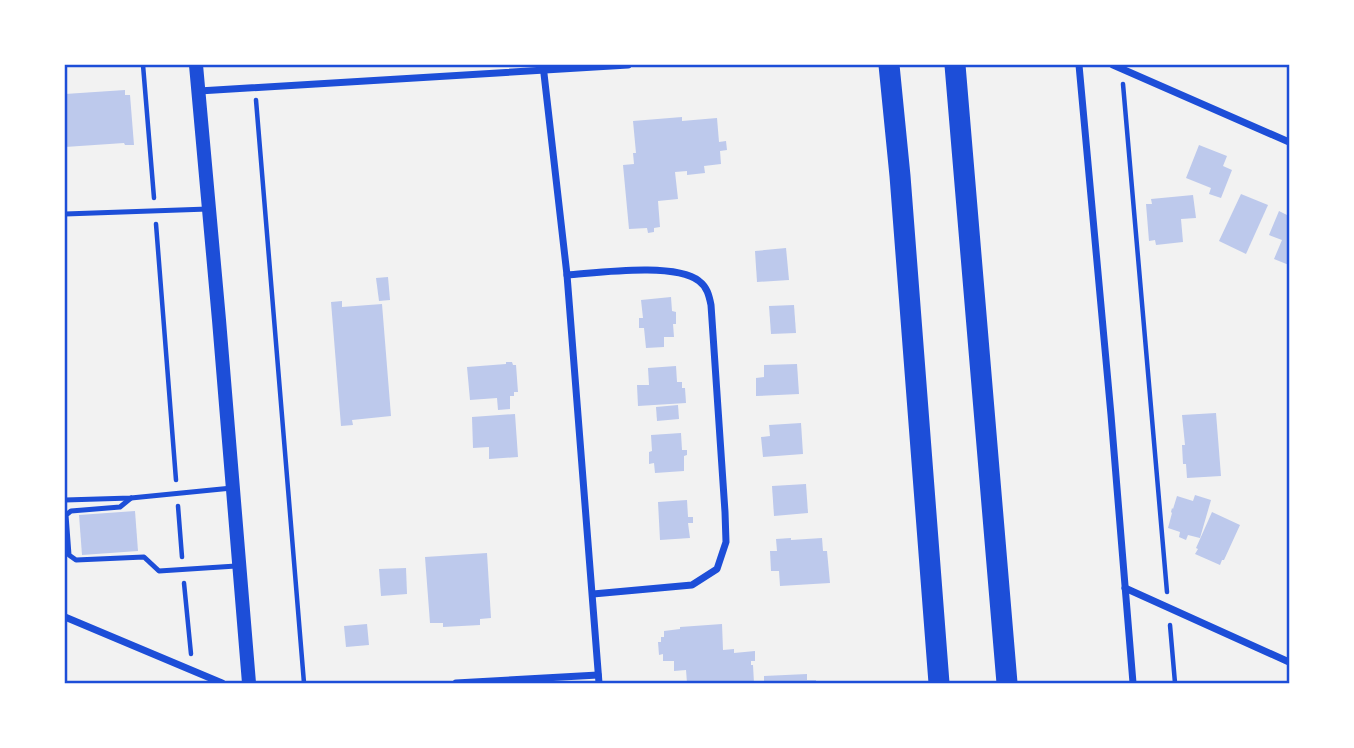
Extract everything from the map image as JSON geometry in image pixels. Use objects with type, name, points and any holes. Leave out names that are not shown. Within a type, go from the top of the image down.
[{"type":"highway","points":[[889,65],[939,683]]},
{"type":"highway","points":[[955,65],[1007,683]]},
{"type":"main road","points":[[196,65],[249,683]]},
{"type":"street","points":[[198,91],[543,67],[628,65]]},
{"type":"street","points":[[1079,65],[1133,683]]},
{"type":"street","points":[[1113,65],[1289,142]]},
{"type":"street","points":[[456,683],[598,679],[567,275],[543,67]]},
{"type":"street","points":[[567,275],[641,271],[685,274],[698,280],[707,290],[711,305],[726,541],[717,569],[692,584],[593,594]]},
{"type":"street","points":[[1125,588],[1289,662]]},
{"type":"street","points":[[65,617],[222,683]]},
{"type":"lane","points":[[65,214],[208,209]]},
{"type":"lane","points":[[65,500],[131,498],[232,488]]},
{"type":"lane","points":[[131,498],[120,507],[71,511],[66,515],[69,555],[76,560],[144,558],[159,571],[240,566]]},
{"type":"path","points":[[143,65],[193,671]]},
{"type":"path","points":[[1122,69],[1175,683]]},
{"type":"path","points":[[255,87],[304,683]]},
{"type":"building","points":[[125,90],[125,95],[130,95],[134,145],[124,143],[65,147],[65,94]]},
{"type":"building","points":[[682,117],[682,121],[717,118],[719,142],[726,141],[727,150],[720,151],[721,164],[704,166],[705,173],[687,175],[687,171],[675,172],[678,199],[658,201],[660,227],[648,233],[647,228],[629,229],[623,165],[634,164],[633,153],[636,153],[633,121]]},
{"type":"building","points":[[1199,145],[1227,156],[1223,166],[1232,170],[1221,198],[1209,194],[1211,188],[1186,178]]},
{"type":"building","points":[[1241,194],[1268,205],[1246,254],[1219,241]]},
{"type":"building","points":[[1193,195],[1196,218],[1181,219],[1183,242],[1156,245],[1155,240],[1149,241],[1146,204],[1152,204],[1151,199]]},
{"type":"building","points":[[1279,211],[1289,216],[1289,265],[1274,259],[1282,240],[1269,235]]},
{"type":"building","points":[[786,248],[789,280],[757,282],[755,251]]},
{"type":"building","points":[[388,277],[390,300],[379,301],[376,278]]},
{"type":"building","points":[[671,297],[672,311],[676,312],[674,337],[664,337],[664,347],[646,348],[644,328],[639,328],[639,318],[643,318],[641,300]]},
{"type":"building","points":[[342,301],[342,307],[382,304],[391,416],[352,420],[353,425],[341,426],[331,302]]},
{"type":"building","points":[[794,305],[796,333],[771,334],[769,306]]},
{"type":"building","points":[[506,362],[516,365],[518,392],[510,396],[510,409],[498,410],[497,398],[470,400],[467,367]]},
{"type":"building","points":[[797,364],[799,394],[756,396],[756,378],[764,377],[764,365]]},
{"type":"building","points":[[676,366],[677,382],[682,382],[682,388],[685,388],[686,403],[638,406],[637,385],[649,385],[648,368]]},
{"type":"building","points":[[678,405],[679,419],[657,421],[656,407]]},
{"type":"building","points":[[1216,413],[1221,476],[1187,478],[1186,464],[1183,464],[1182,445],[1185,445],[1182,415]]},
{"type":"building","points":[[515,414],[518,457],[489,459],[489,447],[473,448],[472,417]]},
{"type":"building","points":[[801,423],[803,454],[763,457],[761,437],[770,436],[769,425]]},
{"type":"building","points":[[681,433],[682,450],[687,450],[687,455],[684,456],[684,471],[655,473],[654,463],[649,464],[651,435]]},
{"type":"building","points":[[806,484],[808,513],[774,516],[772,486]]},
{"type":"building","points":[[1195,495],[1211,500],[1200,538],[1188,535],[1186,540],[1179,537],[1180,532],[1168,528],[1171,512],[1177,496],[1193,501]]},
{"type":"building","points":[[687,500],[688,517],[693,517],[693,523],[688,523],[690,538],[660,540],[658,502]]},
{"type":"building","points":[[135,511],[138,551],[82,555],[79,515]]},
{"type":"building","points":[[1212,512],[1240,525],[1220,565],[1195,554]]},
{"type":"building","points":[[822,538],[823,551],[827,551],[830,583],[780,586],[779,571],[771,571],[770,551],[777,551],[776,539]]},
{"type":"building","points":[[487,553],[491,618],[480,619],[480,625],[443,627],[443,623],[430,623],[425,557]]},
{"type":"building","points":[[406,568],[407,594],[381,596],[379,569]]},
{"type":"building","points":[[367,624],[369,645],[346,647],[344,626]]},
{"type":"building","points":[[722,624],[723,650],[734,649],[734,653],[755,651],[755,661],[751,661],[754,683],[687,683],[686,670],[674,671],[674,661],[663,661],[663,654],[659,655],[658,642],[664,637],[664,631]]},
{"type":"building","points":[[807,674],[807,680],[816,680],[816,683],[764,683],[764,676]]}]
